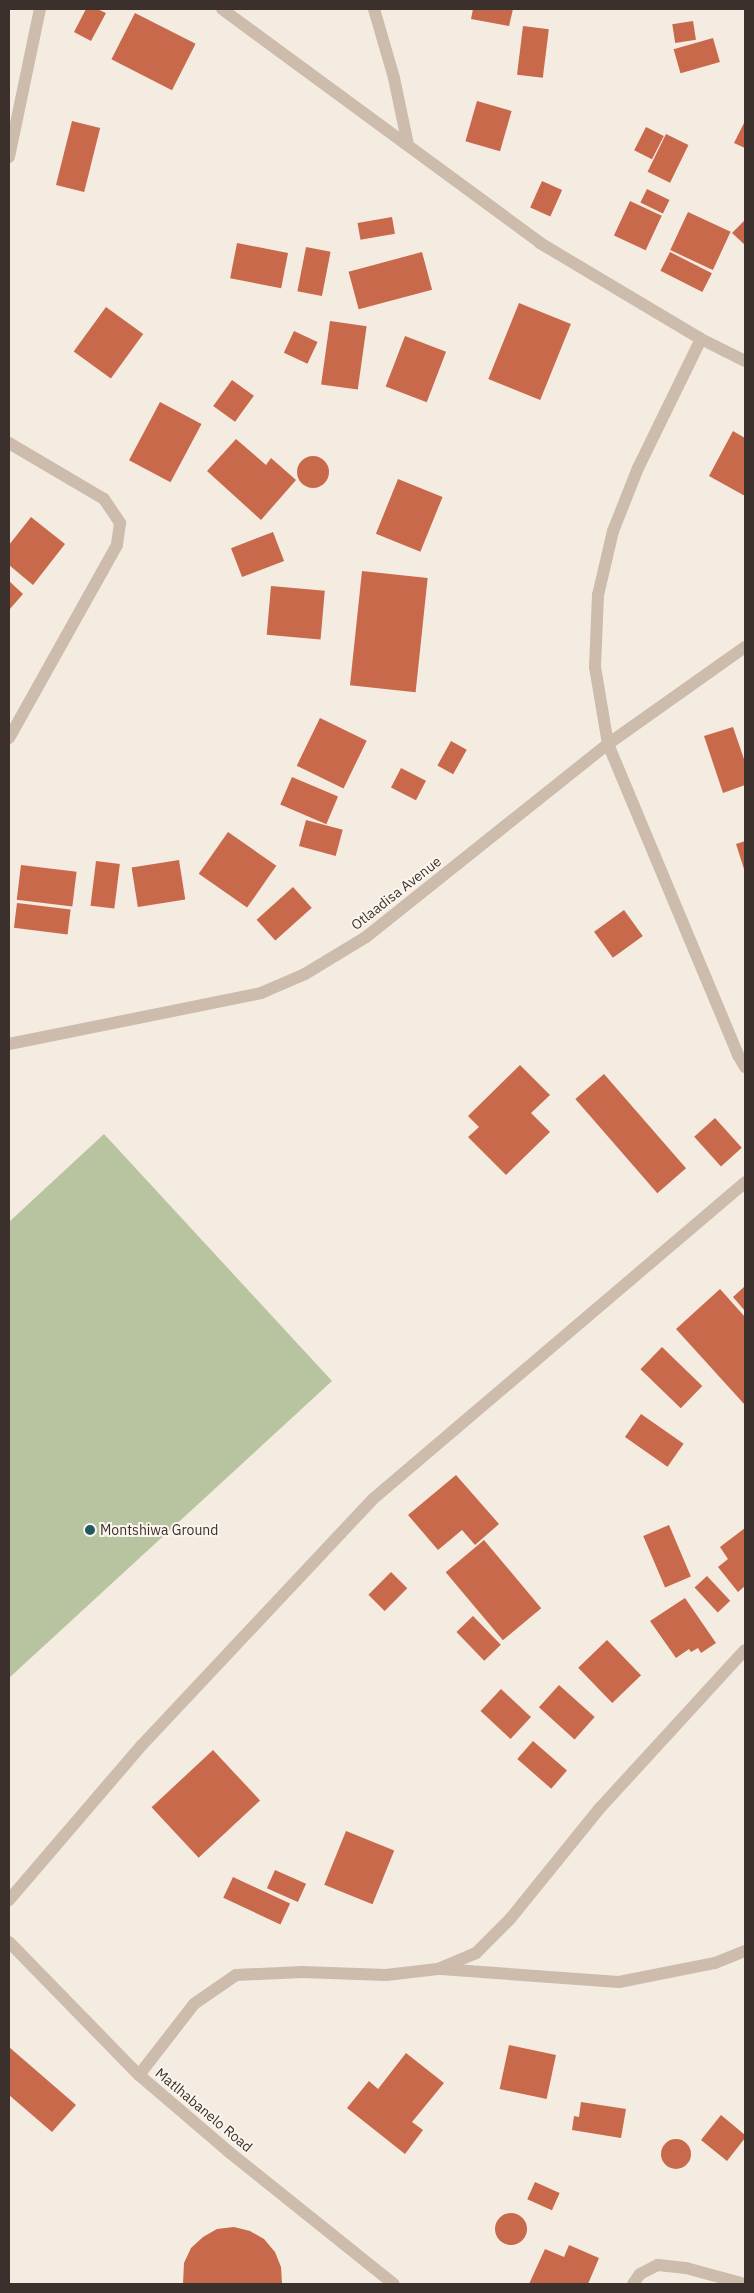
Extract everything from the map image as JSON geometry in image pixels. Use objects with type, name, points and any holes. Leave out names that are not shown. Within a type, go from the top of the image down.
[{"type":"street","points":[[9,157],[40,9]]},
{"type":"street","points":[[222,9],[540,243],[701,340],[745,361]]},
{"type":"street","points":[[374,9],[394,78],[408,146]]},
{"type":"street","points":[[701,340],[638,468],[613,531],[598,595],[595,667],[608,744],[742,1055],[745,1067]]},
{"type":"street","points":[[9,443],[104,499],[120,523],[117,545],[9,738]]},
{"type":"street","name":"Otlaadisa Avenue","points":[[9,1044],[262,993],[305,974],[366,937],[608,744],[745,647]]},
{"type":"street","points":[[9,1900],[142,1744],[373,1499],[745,1182]]},
{"type":"street","points":[[438,1969],[476,1953],[510,1919],[600,1808],[745,1650]]},
{"type":"street","name":"Matlhabanelo Road","points":[[9,1942],[139,2074],[229,2152],[394,2284]]},
{"type":"street","points":[[139,2074],[194,2004],[236,1975],[302,1972],[386,1975],[438,1969],[619,1982],[715,1963],[745,1951]]},
{"type":"street","points":[[633,2284],[640,2274],[658,2265],[686,2268],[745,2284]]},
{"type":"green space","name":"Montshiwa Ground","points":[[104,1134],[332,1381],[9,1678],[9,1222]]},
{"type":"building","points":[[86,9],[97,9],[106,13],[91,41],[74,32]]},
{"type":"building","points":[[473,9],[513,9],[509,26],[471,19]]},
{"type":"building","points":[[135,13],[196,44],[172,90],[111,59]]},
{"type":"building","points":[[693,21],[696,40],[675,43],[672,24]]},
{"type":"building","points":[[523,26],[549,29],[543,78],[517,75]]},
{"type":"building","points":[[713,38],[720,62],[680,73],[674,49]]},
{"type":"building","points":[[477,101],[512,111],[500,151],[465,141]]},
{"type":"building","points":[[72,121],[100,128],[84,192],[56,185]]},
{"type":"building","points":[[745,121],[745,148],[734,143]]},
{"type":"building","points":[[646,127],[664,136],[652,159],[634,150]]},
{"type":"building","points":[[666,134],[688,145],[670,183],[648,172]]},
{"type":"building","points":[[542,181],[562,190],[550,216],[530,207]]},
{"type":"building","points":[[647,189],[669,200],[663,213],[640,202]]},
{"type":"building","points":[[630,201],[662,216],[646,250],[614,235]]},
{"type":"building","points":[[688,212],[731,232],[713,270],[670,250]]},
{"type":"building","points":[[392,217],[395,234],[360,240],[358,223]]},
{"type":"building","points":[[745,220],[745,245],[732,233]]},
{"type":"building","points":[[237,243],[288,253],[281,288],[230,278]]},
{"type":"building","points":[[306,247],[331,252],[322,296],[297,291]]},
{"type":"building","points":[[422,252],[432,290],[359,309],[349,272]]},
{"type":"building","points":[[670,252],[712,273],[702,292],[660,271]]},
{"type":"building","points":[[519,303],[571,324],[540,400],[488,379]]},
{"type":"building","points":[[106,307],[143,334],[111,379],[74,351]]},
{"type":"building","points":[[330,321],[367,326],[358,390],[321,384]]},
{"type":"building","points":[[294,331],[318,342],[307,364],[284,353]]},
{"type":"building","points":[[405,336],[446,352],[427,402],[386,386]]},
{"type":"building","points":[[232,380],[254,396],[235,422],[213,406]]},
{"type":"building","points":[[160,402],[201,424],[171,482],[129,460]]},
{"type":"building","points":[[733,431],[745,438],[745,496],[709,476]]},
{"type":"building","points":[[236,439],[266,465],[271,458],[296,480],[261,520],[207,471]]},
{"type":"building","points":[[313,456],[324,461],[329,472],[324,483],[313,488],[302,483],[297,472],[302,461]]},
{"type":"building","points":[[398,479],[443,497],[420,552],[376,534]]},
{"type":"building","points":[[31,517],[65,544],[33,585],[9,565],[9,545]]},
{"type":"building","points":[[273,532],[284,561],[242,577],[231,548]]},
{"type":"building","points":[[362,571],[428,578],[416,692],[350,685]]},
{"type":"building","points":[[9,581],[23,594],[9,610]]},
{"type":"building","points":[[271,586],[325,591],[321,640],[267,635]]},
{"type":"building","points":[[320,718],[367,741],[344,788],[297,766]]},
{"type":"building","points":[[733,727],[745,762],[745,785],[723,793],[704,736]]},
{"type":"building","points":[[451,741],[467,750],[453,774],[437,765]]},
{"type":"building","points":[[401,768],[426,781],[416,800],[391,788]]},
{"type":"building","points":[[292,777],[338,797],[326,824],[280,805]]},
{"type":"building","points":[[306,820],[343,830],[336,856],[299,846]]},
{"type":"building","points":[[228,832],[276,866],[247,908],[199,874]]},
{"type":"building","points":[[745,841],[745,872],[736,844]]},
{"type":"building","points":[[179,860],[185,900],[138,907],[132,868]]},
{"type":"building","points":[[96,861],[120,864],[114,909],[91,906]]},
{"type":"building","points":[[21,865],[77,872],[72,907],[17,900]]},
{"type":"building","points":[[293,887],[312,908],[275,941],[257,920]]},
{"type":"building","points":[[17,903],[71,910],[68,934],[14,928]]},
{"type":"building","points":[[624,910],[643,936],[613,958],[594,932]]},
{"type":"building","points":[[520,1065],[550,1095],[531,1113],[550,1132],[506,1175],[468,1137],[479,1127],[468,1116]]},
{"type":"building","points":[[604,1074],[686,1168],[657,1193],[575,1099]]},
{"type":"building","points":[[715,1118],[742,1148],[721,1166],[694,1137]]},
{"type":"building","points":[[745,1286],[745,1311],[733,1297]]},
{"type":"building","points":[[720,1289],[745,1317],[745,1405],[676,1329]]},
{"type":"building","points":[[662,1347],[702,1386],[681,1408],[640,1369]]},
{"type":"building","points":[[641,1414],[684,1444],[668,1467],[625,1437]]},
{"type":"building","points":[[456,1475],[499,1524],[475,1545],[462,1530],[438,1550],[408,1515]]},
{"type":"building","points":[[669,1525],[691,1577],[665,1587],[643,1536]]},
{"type":"building","points":[[745,1528],[745,1586],[738,1592],[718,1567],[728,1559],[720,1547]]},
{"type":"building","points":[[484,1540],[541,1608],[503,1640],[446,1572]]},
{"type":"building","points":[[391,1572],[407,1588],[385,1611],[368,1595]]},
{"type":"building","points":[[707,1576],[730,1601],[718,1612],[695,1588]]},
{"type":"building","points":[[685,1598],[716,1643],[701,1653],[698,1648],[691,1652],[689,1649],[676,1658],[650,1621]]},
{"type":"building","points":[[473,1616],[501,1645],[484,1661],[456,1632]]},
{"type":"building","points":[[607,1640],[641,1675],[612,1703],[578,1668]]},
{"type":"building","points":[[559,1685],[595,1717],[575,1739],[539,1707]]},
{"type":"building","points":[[501,1689],[531,1717],[511,1739],[481,1711]]},
{"type":"building","points":[[533,1741],[567,1771],[551,1789],[517,1759]]},
{"type":"building","points":[[213,1750],[260,1800],[199,1858],[152,1807]]},
{"type":"building","points":[[346,1831],[394,1850],[372,1904],[324,1885]]},
{"type":"building","points":[[275,1870],[306,1884],[298,1902],[267,1888]]},
{"type":"building","points":[[233,1877],[290,1904],[280,1924],[223,1898]]},
{"type":"building","points":[[509,2045],[556,2055],[547,2099],[500,2089]]},
{"type":"building","points":[[9,2047],[76,2105],[52,2132],[9,2095]]},
{"type":"building","points":[[406,2053],[444,2083],[412,2122],[423,2130],[405,2154],[347,2108],[369,2081],[378,2089]]},
{"type":"building","points":[[581,2102],[626,2109],[621,2138],[572,2130],[574,2116],[579,2117]]},
{"type":"building","points":[[721,2115],[745,2135],[745,2138],[727,2161],[701,2140]]},
{"type":"building","points":[[676,2139],[687,2143],[691,2154],[687,2165],[676,2169],[665,2165],[661,2154],[665,2143]]},
{"type":"building","points":[[535,2182],[560,2193],[552,2210],[527,2199]]},
{"type":"building","points":[[511,2213],[517,2214],[522,2218],[526,2223],[526,2235],[522,2240],[517,2244],[511,2245],[505,2244],[500,2240],[496,2235],[495,2229],[496,2223],[500,2218],[505,2214]]},
{"type":"building","points":[[234,2227],[250,2231],[264,2239],[275,2252],[281,2267],[282,2284],[183,2284],[184,2263],[191,2248],[203,2237],[217,2229]]},
{"type":"building","points":[[569,2245],[599,2258],[588,2284],[529,2284],[545,2249],[564,2257]]},
{"type":"place","name":"Montshiwa Ground","points":[[90,1530]]}]
